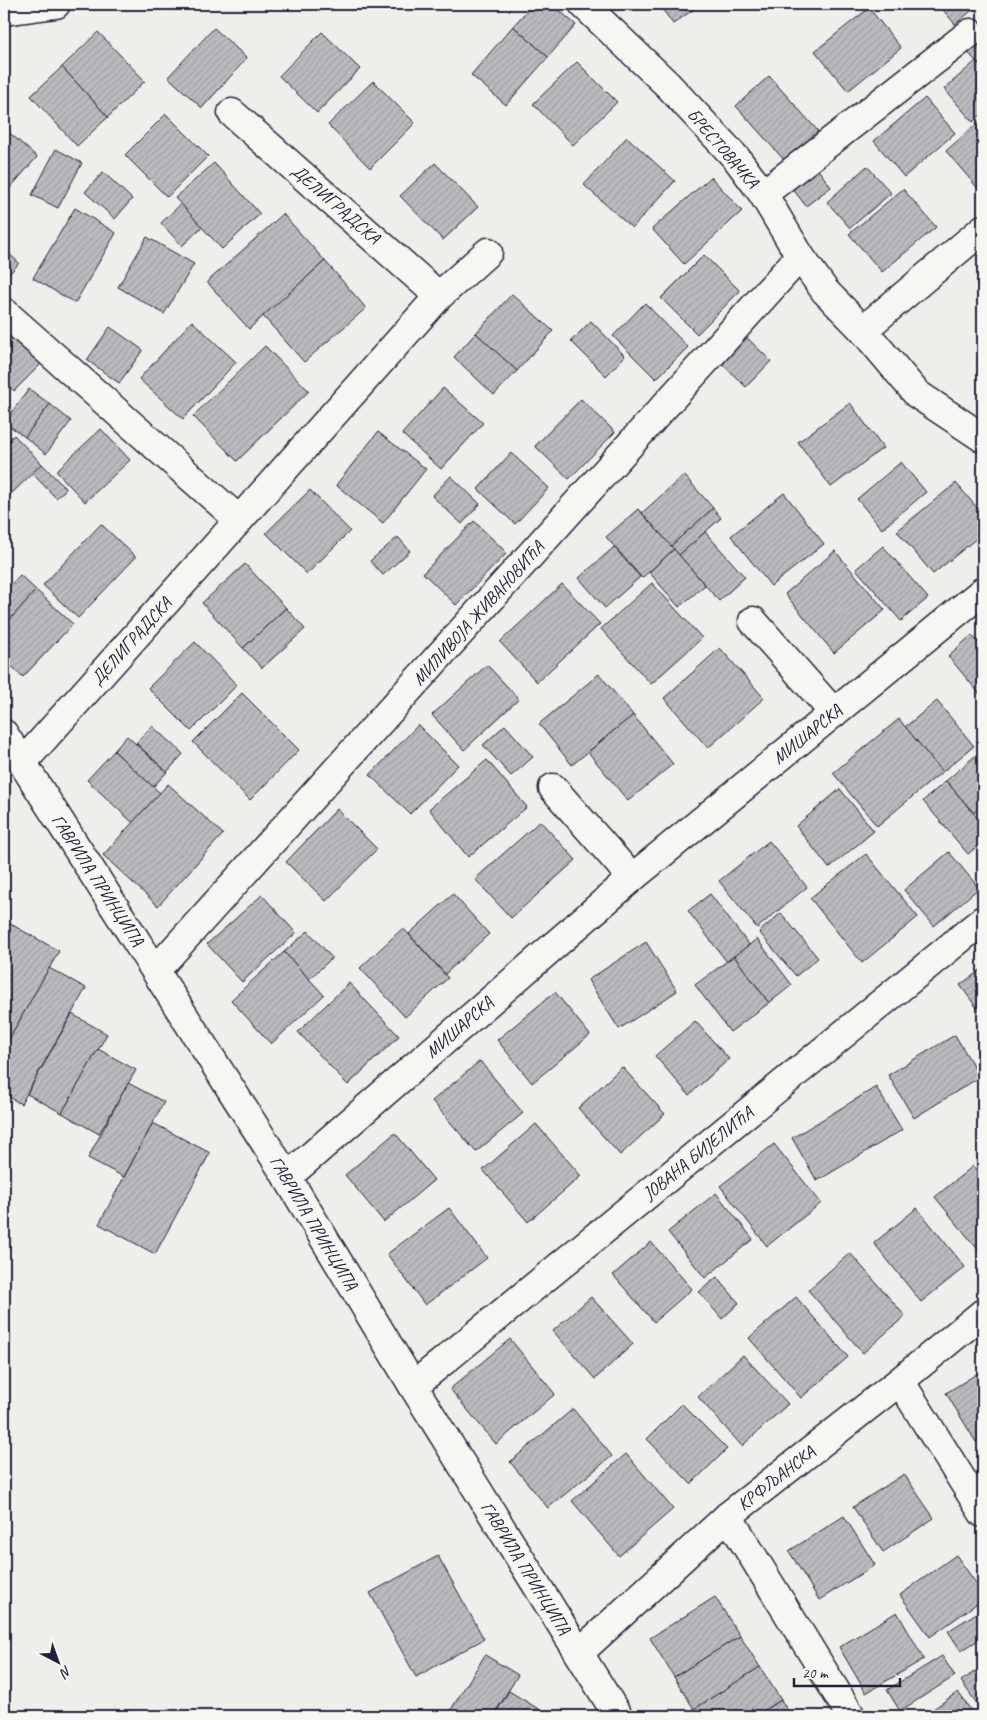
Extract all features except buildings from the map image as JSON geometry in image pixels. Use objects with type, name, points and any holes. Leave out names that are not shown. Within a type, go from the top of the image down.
[{"type":"street","points":[[4,11],[56,4]]},
{"type":"street","name":"БРЕСТОВАЧКА","points":[[583,4],[674,92],[737,159],[763,194],[800,256],[825,291],[863,330],[917,394],[983,438]]},
{"type":"street","points":[[763,194],[970,33]]},
{"type":"street","name":"ДЕЛИГРАДСКА","points":[[232,113],[440,296]]},
{"type":"street","points":[[863,330],[983,229]]},
{"type":"street","name":"ДЕЛИГРАДСКА","points":[[23,762],[440,296],[488,252]]},
{"type":"street","name":"МИЛИВОЈА ЖИВАНОВИЋА","points":[[156,970],[800,256]]},
{"type":"street","points":[[4,312],[239,520]]},
{"type":"street","name":"МИШАРСКА","points":[[287,1178],[632,878],[983,591]]},
{"type":"street","points":[[753,621],[834,712]]},
{"type":"street","name":"ГАВРИЛА ПРИНЦИПА","points":[[4,734],[287,1178],[413,1386],[618,1716]]},
{"type":"street","points":[[553,788],[632,878]]},
{"type":"street","name":"ЈОВАНА БИЈЕЛИЋА","points":[[413,1386],[983,920]]},
{"type":"street","name":"КРФЉАНСКА","points":[[579,1653],[728,1516],[900,1381],[983,1313]]},
{"type":"street","points":[[900,1381],[983,1513]]},
{"type":"street","points":[[728,1516],[851,1716]]}]
